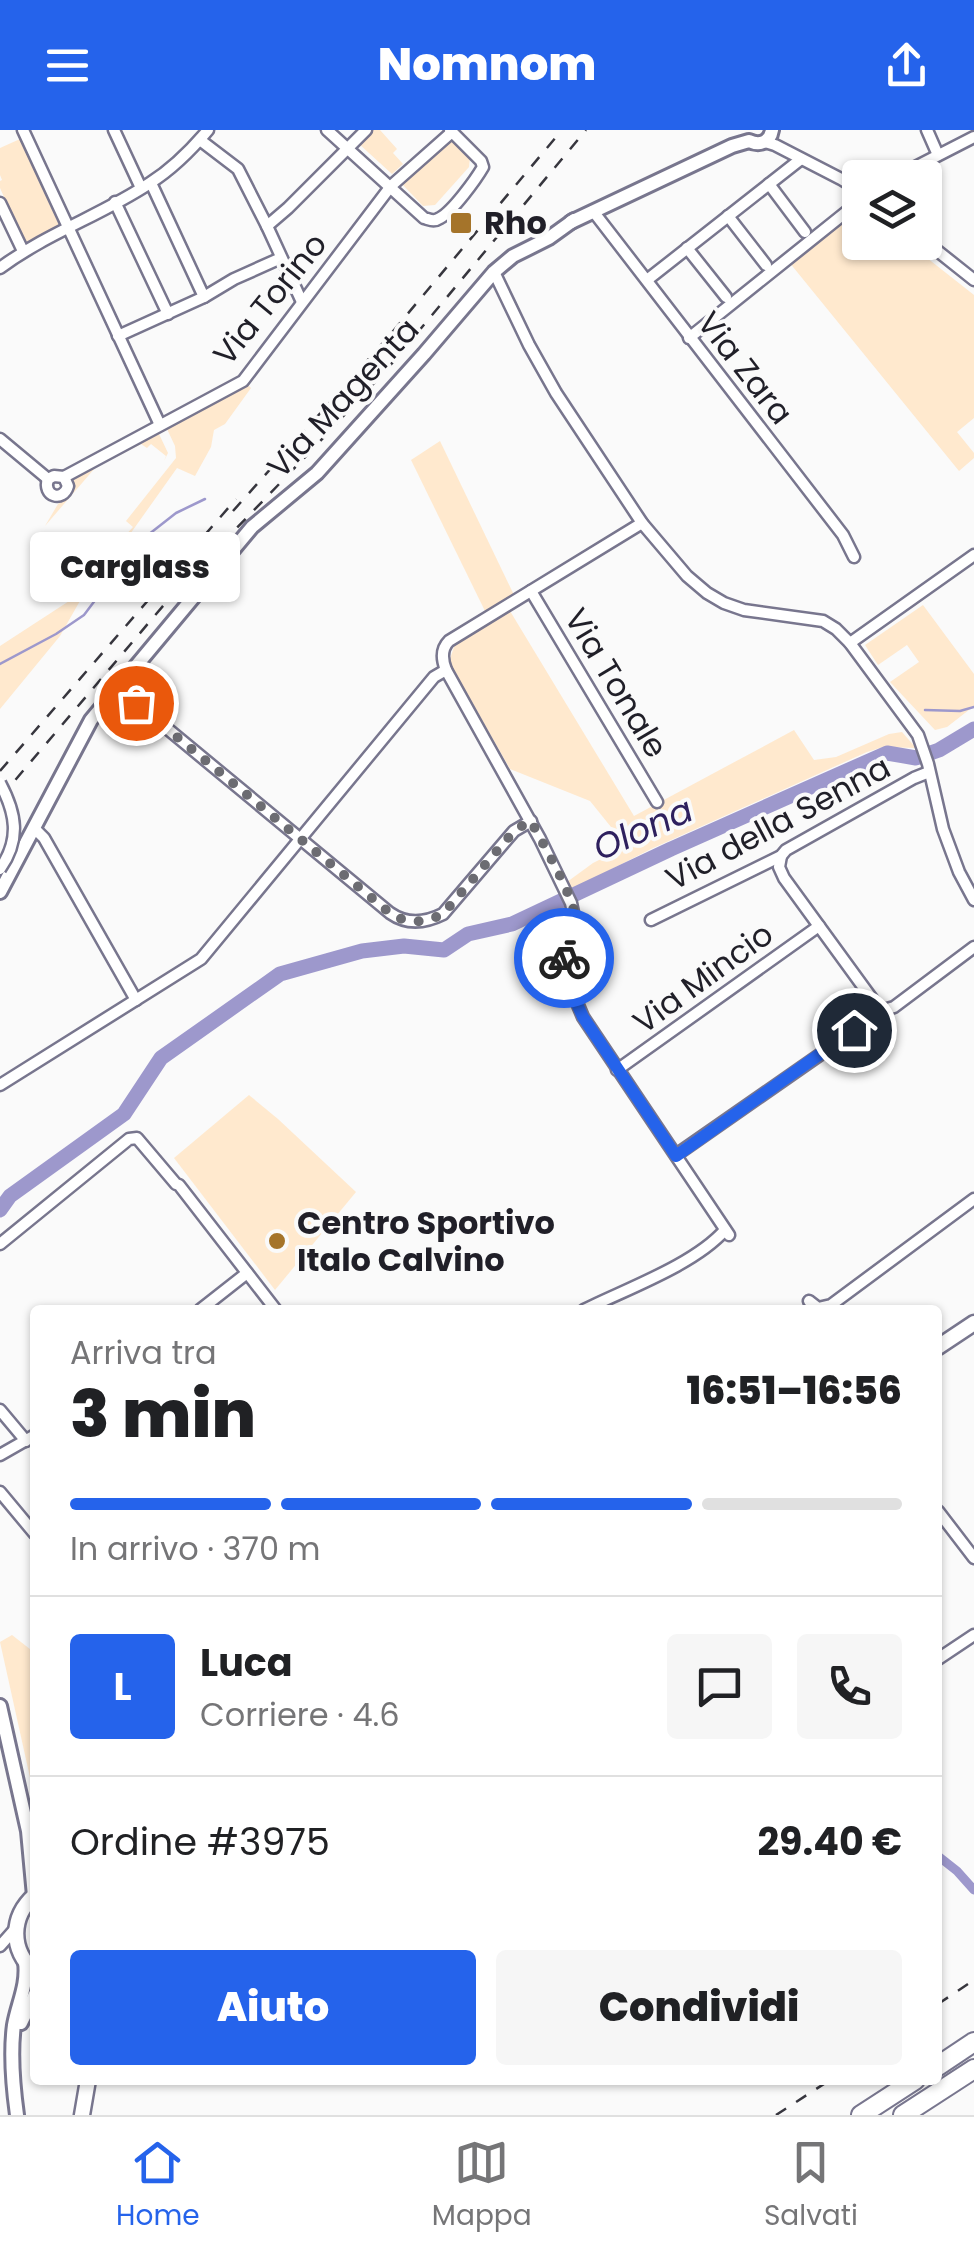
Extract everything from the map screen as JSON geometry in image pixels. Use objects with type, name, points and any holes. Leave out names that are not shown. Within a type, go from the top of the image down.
[{"type":"highway","points":[[942,2063],[974,2042]]},
{"type":"highway","points":[[902,2115],[974,2069]]},
{"type":"highway","points":[[861,2115],[907,2085]]},
{"type":"main road","points":[[942,1344],[974,1323]]},
{"type":"main road","points":[[27,1963],[16,1940],[16,1928],[20,1912],[30,1901]]},
{"type":"main road","points":[[82,2115],[87,2085]]},
{"type":"street","points":[[23,130],[160,425]]},
{"type":"street","points":[[114,130],[204,297]]},
{"type":"street","points":[[0,268],[22,251],[146,185],[208,130]]},
{"type":"street","points":[[327,130],[424,218],[440,218],[482,167],[481,161],[451,131]]},
{"type":"street","points":[[268,226],[366,130]]},
{"type":"street","points":[[927,130],[938,156]]},
{"type":"street","name":"Via Torino","points":[[64,477],[244,381],[391,186],[451,131]]},
{"type":"street","points":[[746,135],[756,144],[771,138],[801,159],[842,179]]},
{"type":"street","name":"Via Magenta","points":[[0,892],[82,735],[117,687],[252,527],[317,473],[494,272],[513,256],[550,238],[574,220],[732,146],[746,135]]},
{"type":"street","points":[[930,160],[974,138]]},
{"type":"street","points":[[200,140],[238,169],[302,302]]},
{"type":"street","points":[[647,280],[801,159]]},
{"type":"street","points":[[768,184],[804,232]]},
{"type":"street","points":[[0,202],[22,251]]},
{"type":"street","points":[[115,202],[168,314]]},
{"type":"street","name":"Via Zara","points":[[593,211],[843,535],[854,557]]},
{"type":"street","points":[[728,216],[766,264]]},
{"type":"street","points":[[690,338],[842,216]]},
{"type":"street","points":[[687,248],[726,297]]},
{"type":"street","points":[[942,255],[974,280]]},
{"type":"street","points":[[118,336],[281,258]]},
{"type":"street","points":[[494,272],[585,444],[596,454],[642,523],[687,576],[707,593],[744,610],[823,620],[850,643],[911,724],[922,746],[943,829],[974,900]]},
{"type":"street","points":[[0,439],[48,480]]},
{"type":"street","points":[[64,477],[68,490],[53,496],[46,486],[48,480],[64,477]]},
{"type":"street","points":[[594,1305],[667,1270],[727,1233],[583,1017],[561,969],[561,962],[579,940],[572,903],[446,670],[443,654],[449,641],[642,523]]},
{"type":"street","points":[[850,643],[974,556]]},
{"type":"street","name":"Via Tonale","points":[[531,590],[657,802]]},
{"type":"street","points":[[0,1085],[201,959],[434,677],[446,670]]},
{"type":"street","points":[[117,687],[405,922],[433,919],[447,910],[508,838],[531,821]]},
{"type":"street","name":"Via della Senna","points":[[651,920],[781,856],[929,768]]},
{"type":"street","points":[[0,783],[12,807],[15,827],[10,853],[0,869]]},
{"type":"street","points":[[34,828],[44,838],[136,1000]]},
{"type":"street","points":[[781,856],[780,872],[874,1003],[884,1010]]},
{"type":"street","name":"Via Mincio","points":[[617,1070],[819,926]]},
{"type":"street","points":[[676,1156],[884,1010],[894,1007],[974,947]]},
{"type":"street","points":[[0,1244],[134,1137],[140,1139],[179,1185],[272,1305]]},
{"type":"street","points":[[830,1305],[974,1198]]},
{"type":"street","points":[[206,1305],[247,1273]]},
{"type":"street","points":[[809,1301],[813,1305]]},
{"type":"street","points":[[0,1410],[30,1437]]},
{"type":"street","points":[[0,1455],[30,1439]]},
{"type":"street","points":[[0,1492],[30,1528]]},
{"type":"street","points":[[942,1516],[974,1558]]},
{"type":"street","points":[[942,1656],[974,1635]]},
{"type":"street","points":[[0,1706],[30,1850]]},
{"type":"street","points":[[28,1831],[30,1835]]},
{"type":"street","points":[[16,1928],[0,1948],[14,1952],[27,1963],[14,2024],[17,2115]]},
{"type":"street","points":[[13,2044],[30,2005]]},
{"type":"shaded area","points":[[371,130],[380,130],[397,149],[393,153],[403,164],[392,174],[358,143]]},
{"type":"shaded area","points":[[451,138],[470,157],[469,167],[435,205],[423,206],[402,184]]},
{"type":"shaded area","points":[[20,139],[59,225],[25,244],[0,188],[0,148]]},
{"type":"shaded area","points":[[842,221],[842,260],[930,260],[974,295],[974,418],[957,432],[974,458],[959,471],[789,262]]},
{"type":"shaded area","points":[[248,385],[251,388],[225,424],[214,430],[211,447],[195,476],[177,468],[85,592],[60,636],[0,709],[0,646],[83,592],[70,573],[43,591],[68,560],[84,573],[117,532],[124,537],[133,527],[126,521],[176,458],[167,429]]},
{"type":"shaded area","points":[[159,434],[168,453],[164,461],[166,456],[151,444],[147,448],[141,444],[95,468],[45,526],[58,504],[72,494],[77,476]]},
{"type":"shaded area","points":[[440,441],[514,595],[485,611],[411,460]]},
{"type":"shaded area","points":[[923,605],[974,674],[974,706],[947,727],[935,730],[890,682],[919,662],[907,645],[878,665],[865,645]]},
{"type":"shaded area","points":[[510,611],[634,816],[794,730],[814,760],[836,757],[902,732],[916,748],[883,747],[867,752],[651,849],[571,890],[567,882],[593,863],[631,844],[628,833],[611,827],[590,801],[510,769],[449,662],[455,644]]},
{"type":"shaded area","name":"Centro Sportivo Italo Calvino","points":[[249,1095],[356,1192],[275,1290],[174,1158]]},
{"type":"shaded area","points":[[12,1635],[30,1649],[30,1777],[0,1642]]},
{"type":"waterway","points":[[0,664],[84,615],[139,542],[176,513],[205,499]]},
{"type":"waterway","points":[[925,710],[960,711],[974,707]]},
{"type":"waterway","name":"Olona","points":[[0,1210],[10,1196],[124,1114],[161,1058],[280,974],[362,951],[404,946],[444,950],[468,934],[512,924],[887,753],[916,758],[939,750],[974,729]]},
{"type":"waterway","points":[[942,1859],[974,1890]]},
{"type":"railway","points":[[233,511],[389,336],[562,130]]},
{"type":"railway","points":[[0,798],[174,593],[388,368],[586,130]]},
{"type":"railway","points":[[0,771],[236,499]]},
{"type":"railway","points":[[942,2001],[974,1980]]},
{"type":"railway","points":[[776,2115],[822,2085]]},
{"type":"way so far","points":[[136,703],[405,922],[443,914],[508,838],[531,821],[572,903],[579,940],[564,958]]},
{"type":"place","name":"Rho","points":[[461,223]]},
{"type":"place","name":"Carglass","points":[[136,703]]},
{"type":"place","name":"Centro Sportivo Italo Calvino","points":[[277,1241]]},
{"type":"route","points":[[564,958],[561,969],[583,1017],[676,1156],[854,1030]]}]
